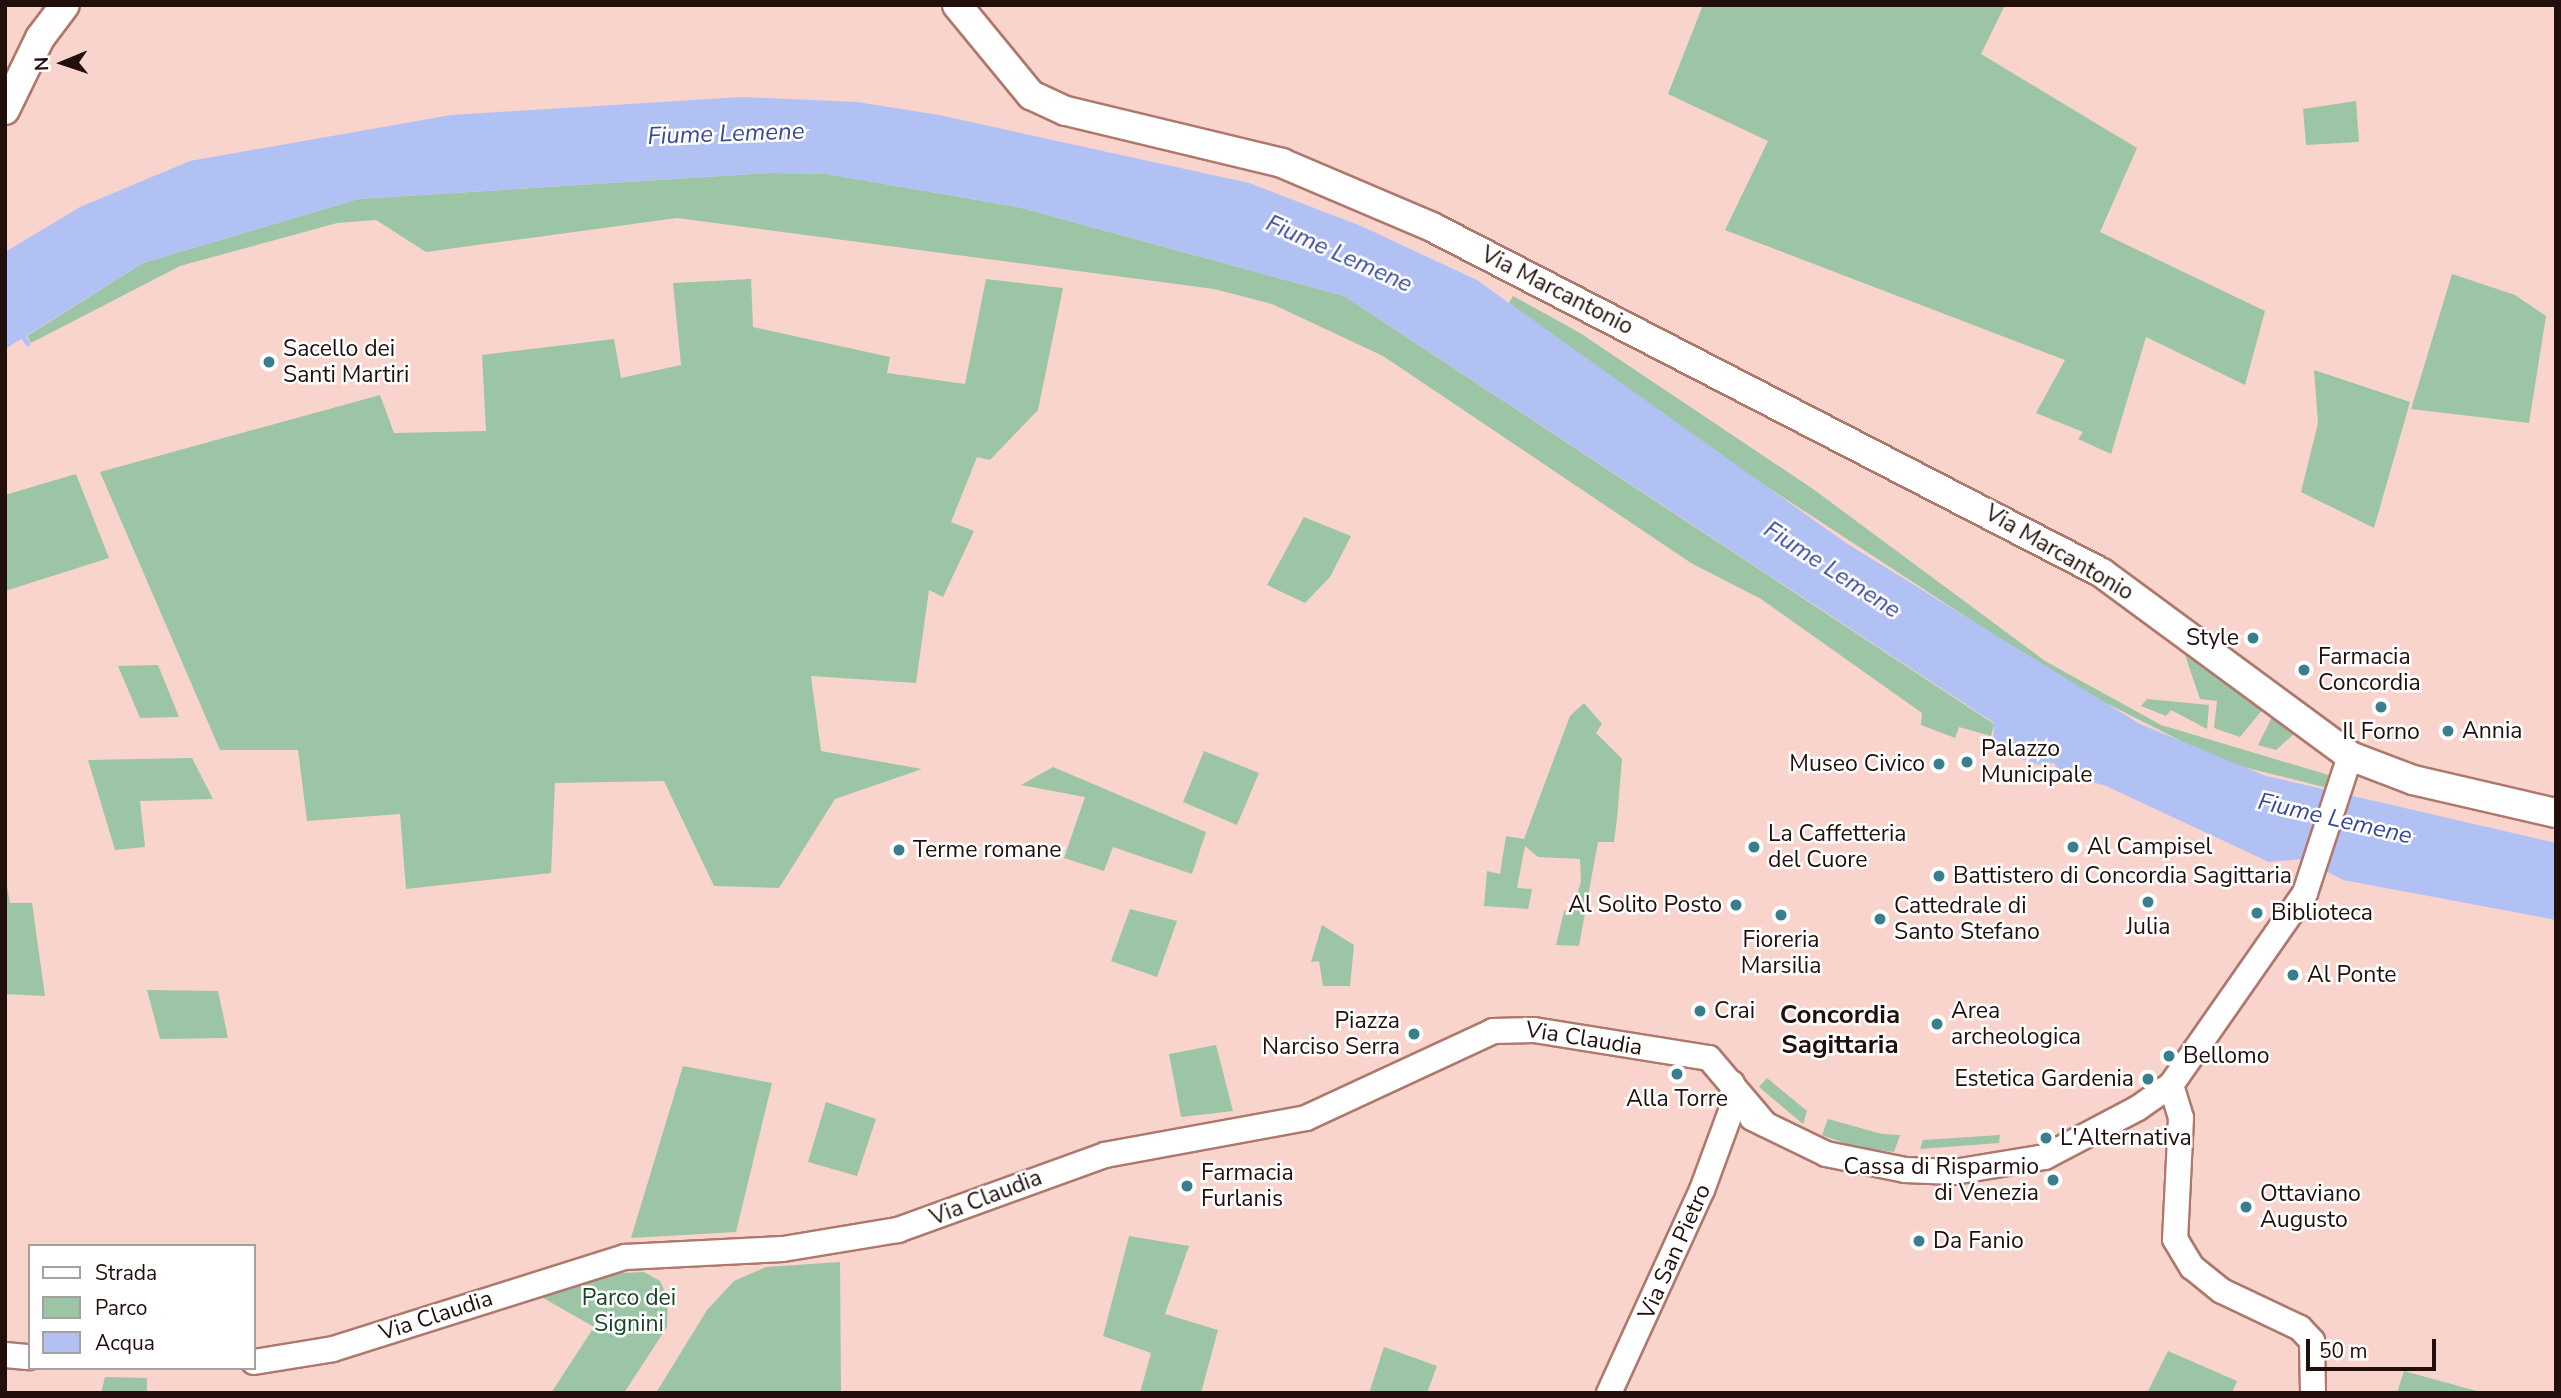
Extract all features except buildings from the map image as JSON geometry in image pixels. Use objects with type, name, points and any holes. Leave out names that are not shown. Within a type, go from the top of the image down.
[{"type":"main road","points":[[5,110],[40,38],[65,5]]},
{"type":"main road","name":"Via Marcantonio","points":[[957,5],[1031,96],[1066,111],[1282,163],[1432,227],[2020,527],[2156,612],[2350,756],[2413,780],[2556,813]]},
{"type":"street","points":[[1743,1107],[1862,1163],[1989,1170],[2091,1137],[2171,1084],[2273,943],[2314,869],[2350,756]]},
{"type":"street","name":"Via Claudia","points":[[256,1363],[333,1349],[625,1257],[783,1250],[898,1230],[1105,1155],[1306,1118],[1493,1031],[1534,1030],[1709,1058],[1743,1107]]},
{"type":"street","points":[[2171,1084],[2181,1118],[2175,1239],[2192,1267],[2222,1291],[2300,1328],[2312,1341],[2313,1393]]},
{"type":"street","name":"Via San Pietro","points":[[1609,1393],[1743,1107]]},
{"type":"street","points":[[5,1355],[28,1357]]},
{"type":"green space","points":[[1703,5],[2005,5],[1981,54],[2137,148],[2100,232],[2265,311],[2245,385],[2146,337],[2111,454],[2078,439],[2083,432],[2036,413],[2065,360],[1725,230],[1768,141],[1668,94]]},
{"type":"green space","points":[[2356,101],[2359,142],[2306,145],[2303,109]]},
{"type":"green space","points":[[769,173],[826,174],[1018,207],[1344,296],[1994,724],[1991,736],[1959,727],[1955,738],[1921,725],[1922,713],[1761,599],[1691,563],[1383,356],[1272,304],[1214,289],[677,218],[426,252],[376,220],[337,223],[180,266],[31,343],[27,336],[143,263],[358,199]]},
{"type":"green space","points":[[2452,274],[2515,295],[2546,316],[2529,423],[2411,409]]},
{"type":"green space","points":[[751,279],[753,327],[890,357],[887,373],[965,384],[986,279],[1063,288],[1038,410],[990,460],[977,457],[951,522],[974,531],[943,597],[929,590],[916,683],[811,676],[821,751],[922,769],[835,799],[779,888],[714,886],[664,781],[555,783],[551,873],[406,889],[400,814],[307,821],[298,750],[220,750],[100,472],[380,395],[394,433],[486,431],[482,355],[614,339],[621,378],[681,365],[673,283]]},
{"type":"green space","points":[[1513,296],[1580,333],[1813,489],[2045,661],[2161,725],[2332,776],[2328,788],[2223,762],[2072,686],[1726,460],[1509,303]]},
{"type":"green space","points":[[2314,370],[2410,402],[2374,528],[2301,492],[2318,423]]},
{"type":"green space","points":[[76,474],[109,558],[5,591],[5,495]]},
{"type":"green space","points":[[1304,517],[1351,536],[1330,577],[1305,603],[1267,585]]},
{"type":"green space","points":[[2185,655],[2263,709],[2240,737],[2214,728],[2217,701],[2200,699]]},
{"type":"green space","points":[[158,665],[179,717],[140,718],[118,666]]},
{"type":"green space","points":[[2147,699],[2209,705],[2207,729],[2171,710],[2166,716],[2141,706]]},
{"type":"green space","points":[[1584,703],[1602,724],[1596,733],[1622,759],[1617,819],[1614,842],[1598,842],[1579,946],[1556,945],[1564,911],[1572,909],[1581,882],[1580,859],[1538,857],[1525,846],[1517,888],[1532,889],[1528,909],[1484,906],[1487,871],[1500,874],[1506,836],[1524,839],[1570,716]]},
{"type":"green space","points":[[2272,717],[2295,733],[2276,750],[2258,745]]},
{"type":"green space","points":[[1204,751],[1259,773],[1237,825],[1183,802]]},
{"type":"green space","points":[[192,758],[213,799],[140,801],[145,847],[115,850],[88,760]]},
{"type":"green space","points":[[1053,767],[1206,832],[1192,874],[1113,847],[1104,871],[1064,858],[1085,797],[1021,785]]},
{"type":"green space","points":[[5,876],[10,903],[32,903],[45,996],[5,994]]},
{"type":"green space","points":[[1130,909],[1177,921],[1157,977],[1111,961]]},
{"type":"green space","points":[[1322,925],[1354,945],[1350,986],[1323,986],[1319,961],[1311,962]]},
{"type":"green space","points":[[147,990],[218,991],[228,1038],[160,1039]]},
{"type":"green space","points":[[1216,1045],[1233,1111],[1181,1117],[1169,1054]]},
{"type":"green space","points":[[683,1066],[772,1083],[736,1232],[631,1238]]},
{"type":"green space","points":[[1767,1078],[1807,1111],[1803,1124],[1759,1087]]},
{"type":"green space","points":[[826,1102],[876,1119],[857,1176],[808,1162]]},
{"type":"green space","points":[[1828,1119],[1882,1134],[1900,1135],[1894,1152],[1855,1147],[1822,1135]]},
{"type":"green space","points":[[2000,1135],[1999,1143],[1920,1149],[1923,1140]]},
{"type":"green space","points":[[1129,1236],[1189,1246],[1165,1314],[1218,1330],[1201,1393],[1140,1393],[1151,1353],[1103,1336]]},
{"type":"green space","points":[[840,1262],[841,1393],[656,1393],[707,1310],[734,1281],[766,1267]]},
{"type":"green space","name":"Parco dei Signini","points":[[644,1272],[660,1281],[668,1298],[667,1327],[624,1393],[551,1393],[594,1327],[538,1295],[599,1274]]},
{"type":"green space","points":[[1384,1347],[1437,1366],[1427,1393],[1369,1393]]},
{"type":"green space","points":[[2168,1351],[2237,1381],[2232,1393],[2147,1393]]},
{"type":"green space","points":[[2404,1371],[2484,1393],[2397,1393]]},
{"type":"green space","points":[[105,1377],[147,1378],[147,1393],[101,1393]]},
{"type":"water","name":"Fiume Lemene","points":[[742,97],[857,102],[939,115],[1249,183],[1361,226],[1477,280],[1846,543],[2140,724],[2266,776],[2556,843],[2556,920],[2343,880],[2303,859],[2269,862],[2106,786],[2058,772],[2054,763],[2040,765],[1993,750],[1994,723],[1344,296],[1018,207],[826,174],[769,173],[358,199],[143,263],[5,349],[5,252],[80,207],[190,161],[451,115]]},
{"type":"waterway","points":[[21,333],[27,343]]},
{"type":"place","name":"Sacello dei Santi Martiri","points":[[269,362]]},
{"type":"place","name":"Style","points":[[2253,638]]},
{"type":"place","name":"Farmacia Concordia","points":[[2304,670]]},
{"type":"place","name":"Il Forno","points":[[2381,707]]},
{"type":"place","name":"Annia","points":[[2448,731]]},
{"type":"place","name":"Palazzo Municipale","points":[[1967,762]]},
{"type":"place","name":"Museo Civico","points":[[1939,764]]},
{"type":"place","name":"La Caffetteria del Cuore","points":[[1754,847]]},
{"type":"place","name":"Al Campisel","points":[[2073,847]]},
{"type":"place","name":"Terme romane","points":[[899,850]]},
{"type":"place","name":"Battistero di Concordia Sagittaria","points":[[1939,876]]},
{"type":"place","name":"Julia","points":[[2148,902]]},
{"type":"place","name":"Al Solito Posto","points":[[1736,905]]},
{"type":"place","name":"Biblioteca","points":[[2257,913]]},
{"type":"place","name":"Fioreria Marsilia","points":[[1781,915]]},
{"type":"place","name":"Cattedrale di Santo Stefano","points":[[1880,919]]},
{"type":"place","name":"Al Ponte","points":[[2293,975]]},
{"type":"place","name":"Crai","points":[[1700,1011]]},
{"type":"place","name":"Area archeologica","points":[[1937,1024]]},
{"type":"place","name":"Piazza Narciso Serra","points":[[1414,1034]]},
{"type":"place","name":"Bellomo","points":[[2169,1056]]},
{"type":"place","name":"Alla Torre","points":[[1677,1074]]},
{"type":"place","name":"Estetica Gardenia","points":[[2148,1079]]},
{"type":"place","name":"L'Alternativa","points":[[2046,1138]]},
{"type":"place","name":"Cassa di Risparmio di Venezia","points":[[2053,1180]]},
{"type":"place","name":"Farmacia Furlanis","points":[[1187,1186]]},
{"type":"place","name":"Ottaviano Augusto","points":[[2246,1207]]},
{"type":"place","name":"Da Fanio","points":[[1919,1241]]},
{"type":"district","name":"Concordia Sagittaria","points":[[1840,1030]]}]
